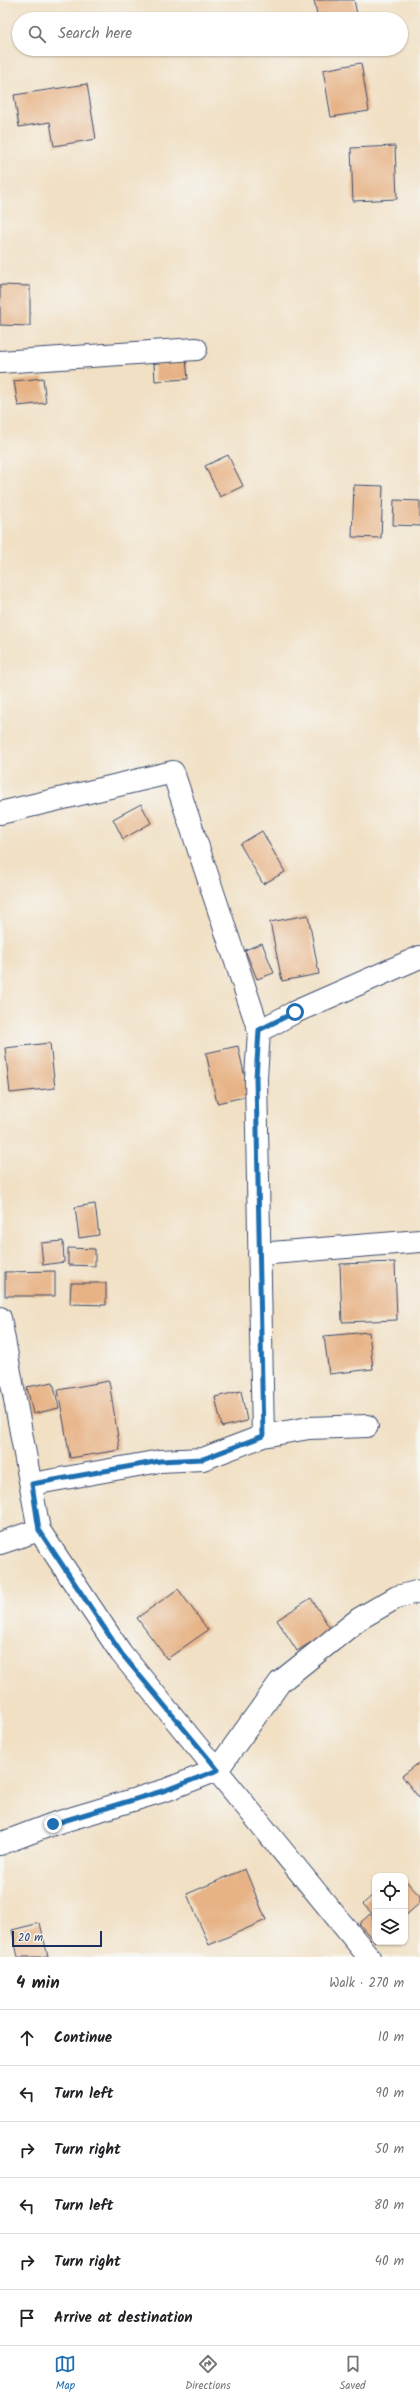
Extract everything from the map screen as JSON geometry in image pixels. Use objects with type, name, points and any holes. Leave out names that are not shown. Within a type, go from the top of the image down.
[{"type":"street","points":[[0,362],[196,349]]},
{"type":"street","points":[[0,813],[173,772],[259,1030],[256,1078],[263,1436]]},
{"type":"street","points":[[259,1030],[295,1012],[420,956]]},
{"type":"street","points":[[259,1254],[420,1241]]},
{"type":"street","points":[[0,1318],[32,1484],[39,1530],[121,1653],[218,1770],[332,1914],[369,1957]]},
{"type":"street","points":[[32,1484],[160,1461],[203,1459],[263,1436],[309,1428],[367,1426]]},
{"type":"street","points":[[0,1543],[39,1530]]},
{"type":"street","points":[[0,1844],[53,1824],[166,1790],[218,1770],[280,1682],[359,1619],[398,1598],[420,1591]]},
{"type":"building","points":[[314,0],[354,0],[357,12],[317,12]]},
{"type":"building","points":[[361,63],[369,111],[331,117],[323,70]]},
{"type":"building","points":[[87,84],[96,139],[54,146],[50,122],[19,127],[14,95]]},
{"type":"building","points":[[395,146],[397,199],[353,201],[351,148]]},
{"type":"building","points":[[0,285],[30,286],[30,326],[0,325]]},
{"type":"building","points":[[186,360],[188,379],[155,381],[154,363]]},
{"type":"building","points":[[43,378],[46,403],[18,406],[14,381]]},
{"type":"building","points":[[228,455],[243,486],[220,497],[205,466]]},
{"type":"building","points":[[354,485],[383,486],[381,538],[352,537]]},
{"type":"building","points":[[394,500],[420,501],[420,526],[393,525]]},
{"type":"building","points":[[141,804],[151,823],[123,839],[113,819]]},
{"type":"building","points":[[262,831],[285,872],[263,884],[240,844]]},
{"type":"building","points":[[308,915],[319,974],[282,981],[270,922]]},
{"type":"building","points":[[262,943],[274,973],[257,979],[245,950]]},
{"type":"building","points":[[50,1043],[55,1088],[10,1093],[5,1048]]},
{"type":"building","points":[[238,1046],[249,1096],[217,1103],[206,1053]]},
{"type":"building","points":[[95,1204],[99,1235],[79,1238],[75,1207]]},
{"type":"building","points":[[63,1241],[64,1262],[43,1265],[41,1243]]},
{"type":"building","points":[[68,1248],[95,1249],[95,1266],[68,1265]]},
{"type":"building","points":[[395,1262],[397,1320],[342,1322],[340,1264]]},
{"type":"building","points":[[55,1271],[55,1296],[5,1296],[5,1272]]},
{"type":"building","points":[[71,1283],[106,1283],[106,1305],[70,1304]]},
{"type":"building","points":[[369,1332],[373,1369],[329,1374],[324,1336]]},
{"type":"building","points":[[109,1381],[120,1450],[70,1458],[58,1390]]},
{"type":"building","points":[[53,1382],[59,1408],[33,1414],[27,1387]]},
{"type":"building","points":[[241,1391],[247,1421],[222,1427],[215,1397]]},
{"type":"building","points":[[178,1589],[208,1630],[167,1659],[137,1618]]},
{"type":"building","points":[[311,1598],[331,1630],[297,1651],[277,1620]]},
{"type":"building","points":[[420,1762],[420,1799],[402,1776]]},
{"type":"building","points":[[245,1869],[266,1920],[209,1945],[187,1894]]},
{"type":"building","points":[[408,1883],[420,1896],[420,1903],[408,1913]]},
{"type":"building","points":[[372,1896],[372,1914],[363,1904]]},
{"type":"building","points":[[370,1914],[372,1916],[372,1939],[359,1924]]},
{"type":"building","points":[[40,1923],[48,1957],[18,1957],[12,1930]]},
{"type":"route","points":[[53,1824],[166,1790],[218,1770],[121,1653],[39,1530],[32,1484],[160,1461],[203,1459],[263,1436],[256,1078],[259,1030],[295,1012]]}]
